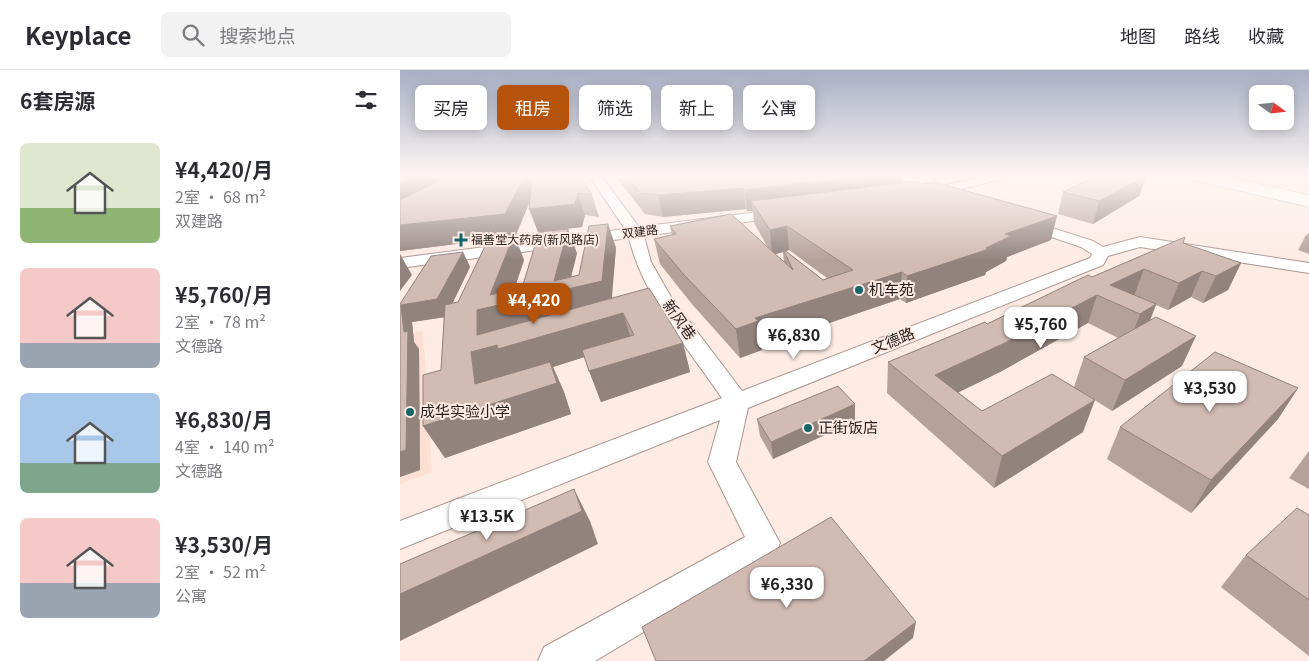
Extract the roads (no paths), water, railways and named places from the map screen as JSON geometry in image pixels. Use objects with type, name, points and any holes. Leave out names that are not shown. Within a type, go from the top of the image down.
[{"type":"street","points":[[616,205],[635,232]]},
{"type":"street","points":[[961,205],[967,206]]},
{"type":"street","name":"双建路","points":[[400,263],[799,211]]},
{"type":"street","points":[[1008,218],[1087,244],[1102,253]]},
{"type":"street","name":"新风巷","points":[[635,232],[643,262],[663,298],[737,401]]},
{"type":"street","name":"文德路","points":[[400,535],[1097,261],[1102,253],[1140,242],[1309,268]]},
{"type":"street","points":[[558,661],[764,543],[722,462],[737,401]]},
{"type":"place","name":"福善堂大药房(新风路店)","points":[[461,240]]},
{"type":"place","name":"机车苑","points":[[859,290]]},
{"type":"place","name":"成华实验小学","points":[[410,412]]},
{"type":"place","name":"正街饭店","points":[[808,428]]}]
